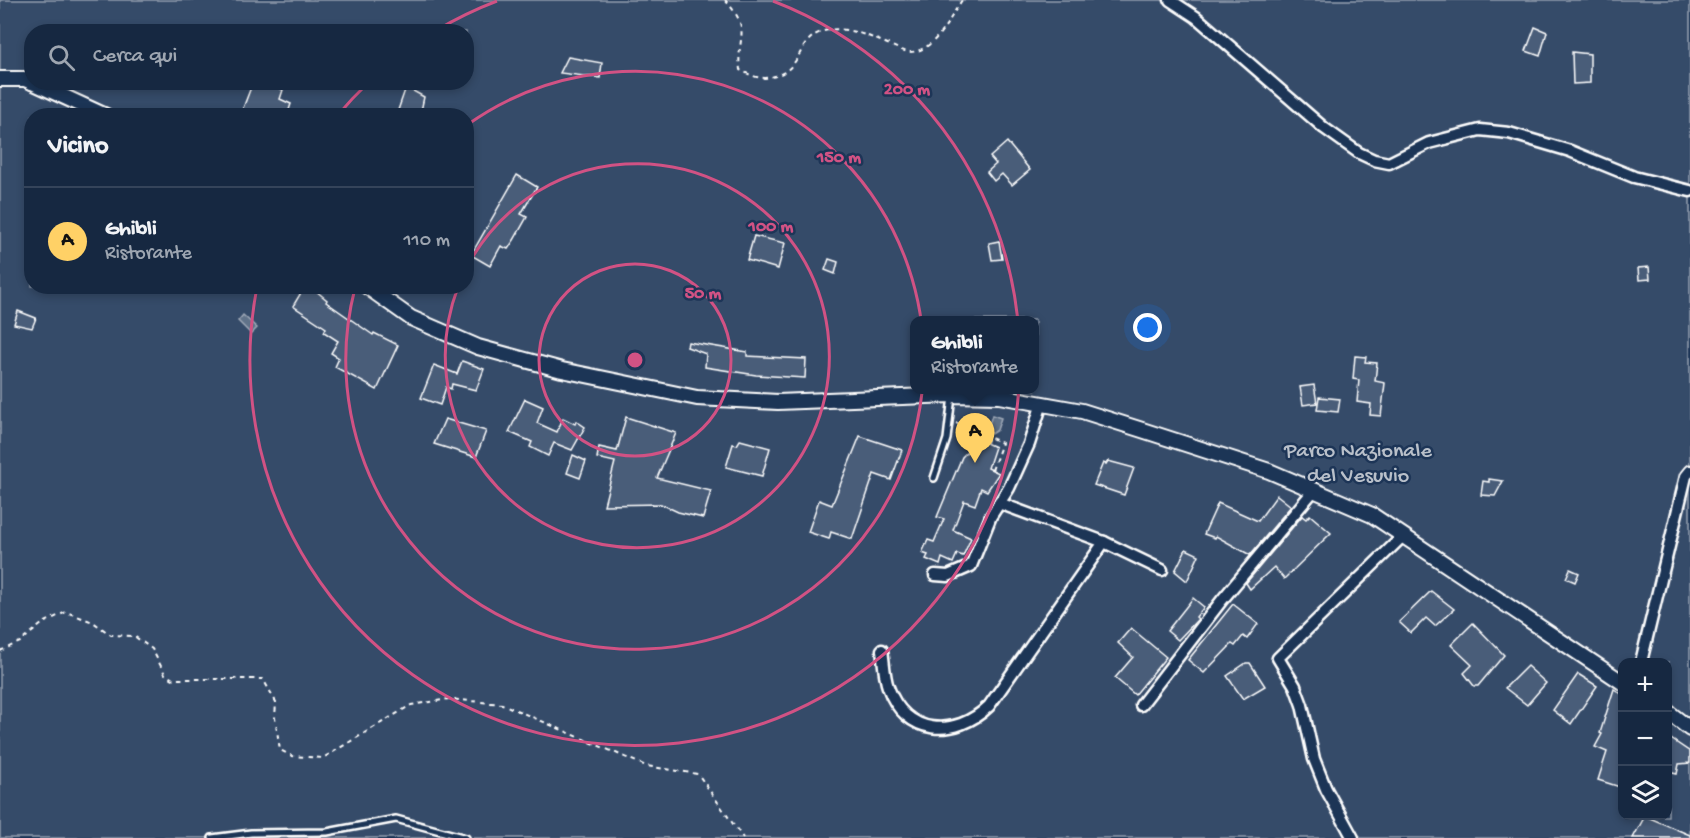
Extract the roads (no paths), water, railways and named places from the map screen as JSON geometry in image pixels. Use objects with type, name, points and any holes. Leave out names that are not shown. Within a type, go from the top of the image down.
[{"type":"street","points":[[1170,0],[1196,17],[1324,128],[1359,153],[1374,160],[1389,163],[1429,143],[1480,130],[1509,134],[1560,148],[1649,182],[1661,182],[1690,191]]},
{"type":"street","points":[[0,79],[24,79]]},
{"type":"street","points":[[49,90],[89,108]]},
{"type":"street","points":[[377,294],[411,318],[478,347],[542,365],[678,394],[725,401],[778,402],[917,394]]},
{"type":"street","points":[[976,394],[1082,411],[1269,471],[1315,489],[1372,515],[1618,679]]},
{"type":"street","points":[[935,575],[948,576],[971,566],[991,516],[1029,444],[1042,403]]},
{"type":"street","points":[[1642,658],[1686,476],[1690,471]]},
{"type":"street","points":[[1141,705],[1222,600],[1315,489]]},
{"type":"street","points":[[999,503],[1104,542],[1162,570]]},
{"type":"street","points":[[1353,838],[1326,789],[1314,759],[1299,696],[1278,658],[1404,536]]},
{"type":"street","points":[[882,650],[888,688],[915,722],[945,729],[978,717],[989,706],[1104,542]]},
{"type":"street","points":[[1672,715],[1690,729]]},
{"type":"lane","points":[[934,478],[951,420],[952,394]]},
{"type":"lane","points":[[212,838],[251,833],[327,832],[396,819],[466,838]]},
{"type":"place","name":"Ghibli","points":[[975,463]]},
{"type":"park label","name":"Parco Nazionale del Vesuvio","points":[[1358,461]]}]
